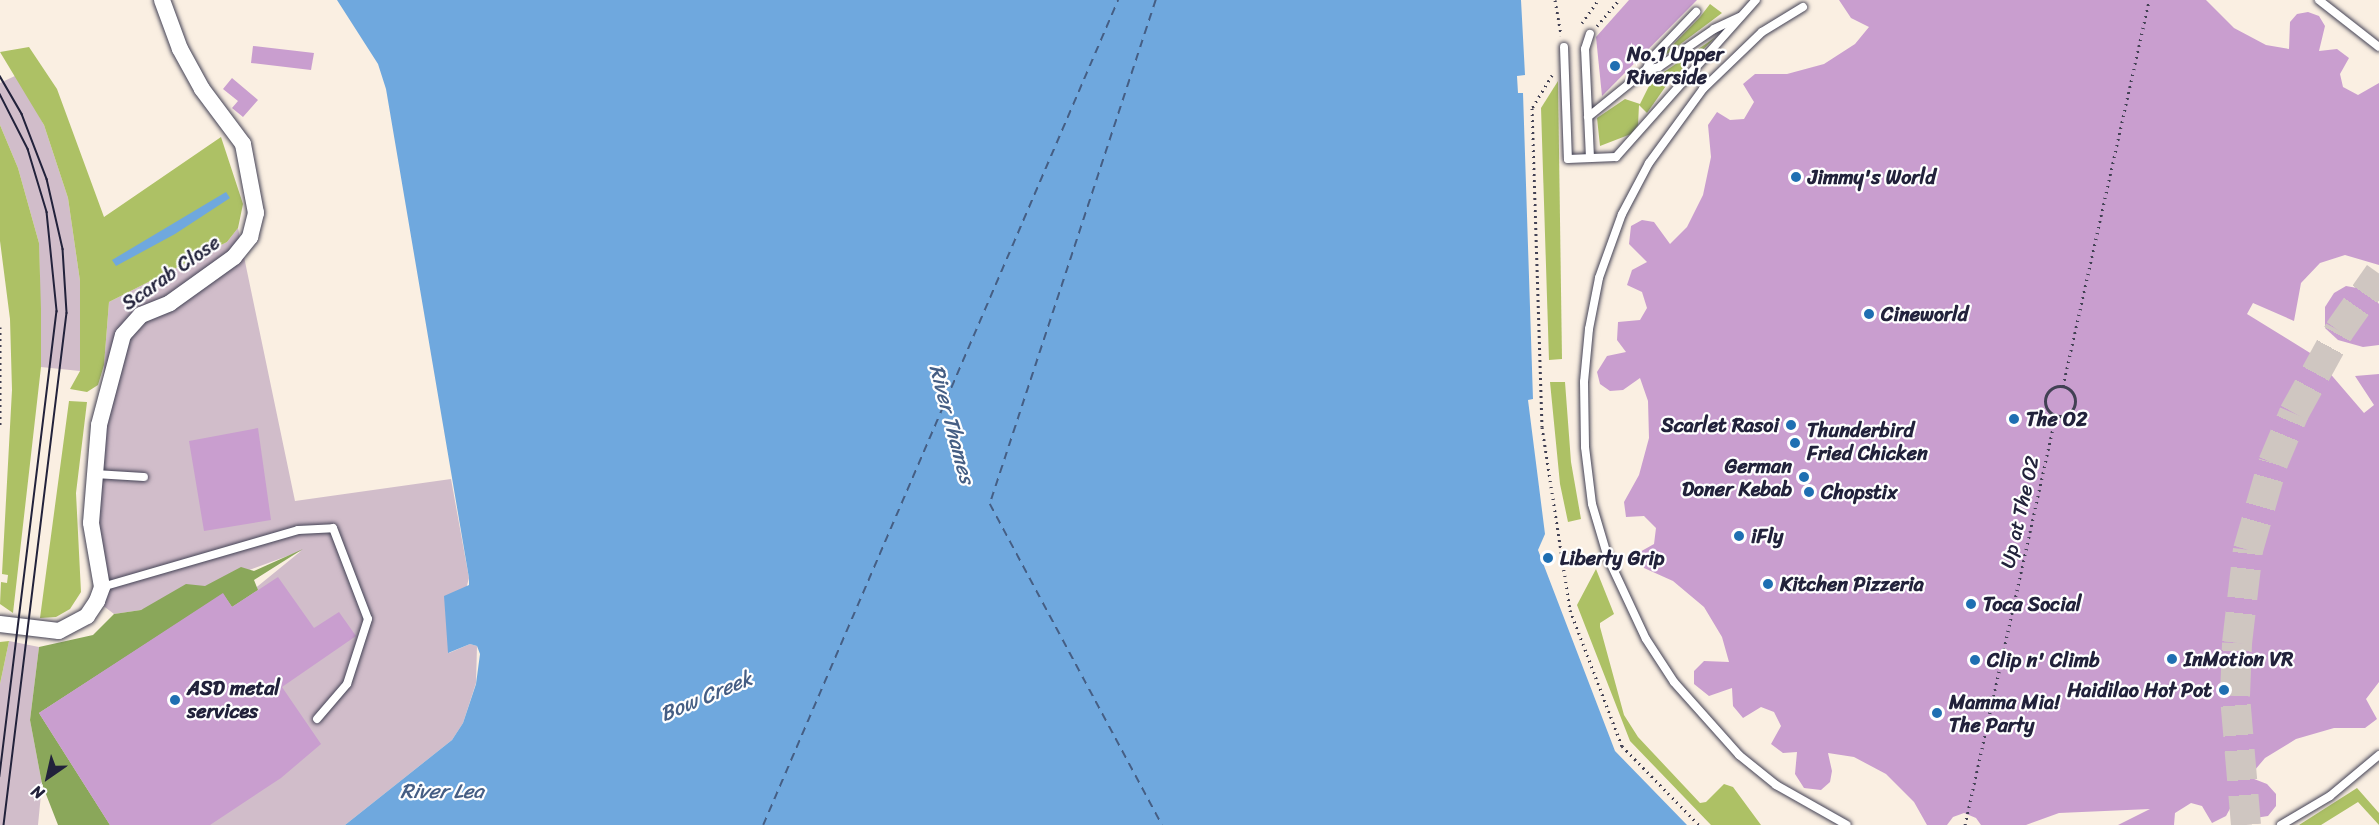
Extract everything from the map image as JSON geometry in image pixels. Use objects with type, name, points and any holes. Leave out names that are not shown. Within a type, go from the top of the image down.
[{"type":"street","name":"Scarab Close","points":[[102,587],[91,523],[99,425],[123,335],[141,315],[170,303],[234,257],[250,237],[256,213],[243,144],[202,89],[180,49],[162,0]]},
{"type":"street","points":[[0,624],[58,631],[87,616],[102,587]]},
{"type":"lane","points":[[1564,47],[1568,159],[1616,157],[1635,140],[1704,56],[1746,14],[1756,0]]},
{"type":"lane","points":[[2319,0],[2379,47]]},
{"type":"lane","points":[[1803,7],[1762,32],[1702,89],[1649,163],[1622,214],[1599,278],[1589,328],[1584,382],[1585,447],[1592,504],[1608,558],[1646,639],[1674,682],[1740,755],[1776,785],[1847,825]]},
{"type":"lane","points":[[1587,117],[1646,70],[1652,58],[1696,12]]},
{"type":"lane","points":[[1646,70],[1659,67],[1714,29],[1746,14]]},
{"type":"lane","points":[[1590,34],[1585,49],[1590,158]]},
{"type":"lane","points":[[95,474],[144,477]]},
{"type":"lane","points":[[102,587],[298,530],[333,528],[368,620],[347,684],[317,719]]},
{"type":"lane","points":[[2281,825],[2330,796],[2379,755]]},
{"type":"path","points":[[1592,0],[1593,8]]},
{"type":"path","points":[[1590,34],[1619,0]]},
{"type":"path","name":"Up at The O2","points":[[1965,825],[2056,416],[2048,411],[2045,398],[2054,387],[2063,386],[2149,0]]},
{"type":"path","points":[[1551,75],[1532,108],[1542,415],[1548,478],[1570,610],[1622,746],[1699,825]]},
{"type":"path","points":[[0,327],[0,427]]},
{"type":"path","points":[[2056,416],[2067,415],[2074,407],[2075,396],[2063,386]]},
{"type":"shaded area","points":[[17,75],[44,125],[68,198],[80,281],[80,371],[41,367],[39,243],[18,168],[0,125],[0,83]]},
{"type":"shaded area","points":[[238,228],[295,501],[451,479],[469,578],[449,653],[470,644],[477,646],[476,683],[463,723],[452,740],[345,825],[110,825],[39,713],[223,593],[232,607],[301,551],[141,610],[114,614],[97,601],[104,365],[109,302],[227,242]]},
{"type":"shaded area","points":[[9,641],[39,647],[30,720],[42,784],[38,825],[0,825],[0,684]]},
{"type":"green space","points":[[1710,4],[1722,13],[1655,63],[1700,17]]},
{"type":"green space","points":[[1716,37],[1668,83],[1647,113],[1639,105],[1638,125],[1631,134],[1600,146],[1597,118],[1625,99],[1640,104],[1652,80]]},
{"type":"green space","points":[[29,47],[57,89],[104,217],[221,137],[243,204],[238,228],[227,242],[109,302],[104,365],[98,385],[87,392],[70,389],[80,371],[80,281],[68,198],[44,125],[0,52]]},
{"type":"green space","points":[[1558,81],[1562,359],[1549,360],[1541,108]]},
{"type":"green space","points":[[0,125],[18,168],[39,243],[41,309],[41,367],[13,613],[0,604],[1,582],[7,583],[8,575],[2,574],[12,390],[10,319],[0,241]]},
{"type":"green space","points":[[1550,382],[1565,382],[1571,462],[1581,519],[1568,522],[1560,484]]},
{"type":"green space","points":[[69,401],[87,402],[76,493],[81,592],[70,609],[56,617],[40,618]]},
{"type":"green space","points":[[303,549],[254,580],[258,590],[232,607],[223,594],[39,713],[110,825],[58,825],[42,784],[30,720],[39,647],[93,635],[114,614],[141,610],[186,584],[205,586],[241,567],[254,571]]},
{"type":"green space","points":[[1596,569],[1614,614],[1600,623],[1600,627],[1624,715],[1638,737],[1700,803],[1706,802],[1724,784],[1733,787],[1761,825],[1711,825],[1630,741],[1577,605]]},
{"type":"green space","points":[[9,641],[0,684],[0,642]]},
{"type":"green space","points":[[2357,788],[2379,813],[2379,825],[2358,802],[2321,825],[2299,825]]},
{"type":"water","points":[[337,0],[1521,0],[1525,75],[1517,76],[1518,93],[1523,93],[1533,399],[1528,400],[1545,534],[1538,550],[1615,751],[1687,825],[345,825],[452,740],[463,723],[476,684],[480,654],[477,646],[470,644],[448,653],[444,596],[469,585],[469,578],[386,89],[378,64]]},
{"type":"water","points":[[226,192],[230,198],[175,234],[116,266],[112,260]]},
{"type":"building","name":"No.1 Upper Riverside","points":[[1629,0],[1697,0],[1602,96],[1596,37]]},
{"type":"building","name":"The O2","points":[[1839,0],[2206,0],[2234,28],[2266,45],[2289,49],[2290,22],[2297,14],[2308,12],[2319,16],[2325,26],[2319,51],[2337,49],[2349,58],[2340,74],[2343,87],[2358,95],[2379,83],[2379,265],[2345,255],[2320,263],[2301,283],[2294,321],[2253,303],[2247,314],[2315,356],[2364,413],[2374,405],[2355,376],[2379,374],[2379,682],[2366,699],[2377,719],[2365,728],[2334,728],[2296,739],[2265,758],[2249,777],[2267,784],[2276,794],[2276,806],[2268,816],[2255,818],[2233,803],[2226,816],[2212,823],[2202,806],[2191,803],[2175,813],[2174,825],[2118,825],[2150,809],[2059,813],[2026,825],[1981,825],[1976,818],[1964,813],[1953,817],[1947,825],[1927,825],[1914,802],[1886,774],[1854,757],[1828,753],[1832,771],[1830,782],[1821,790],[1804,788],[1795,774],[1797,752],[1783,753],[1771,744],[1781,726],[1774,712],[1761,707],[1743,718],[1733,706],[1732,688],[1709,696],[1694,684],[1694,671],[1704,661],[1729,662],[1722,637],[1704,607],[1673,581],[1644,568],[1638,553],[1654,544],[1656,528],[1644,516],[1626,517],[1624,502],[1639,475],[1649,438],[1648,401],[1640,378],[1623,390],[1610,391],[1600,384],[1597,372],[1607,356],[1626,352],[1617,340],[1618,322],[1640,320],[1647,308],[1642,292],[1627,285],[1632,270],[1647,262],[1629,244],[1631,226],[1642,220],[1654,222],[1670,244],[1687,227],[1703,195],[1711,157],[1708,125],[1717,112],[1730,120],[1744,119],[1754,102],[1743,84],[1755,74],[1787,74],[1824,64],[1855,44],[1869,27],[1851,18]]},
{"type":"building","points":[[253,46],[314,53],[311,70],[251,63]]},
{"type":"building","points":[[232,78],[258,100],[243,117],[232,108],[238,101],[223,89]]},
{"type":"building","points":[[2346,286],[2368,290],[2379,304],[2379,345],[2363,347],[2338,340],[2325,328],[2325,307],[2334,293]]},
{"type":"building","points":[[258,428],[271,520],[204,531],[189,441]]},
{"type":"building","name":"ASD metal services","points":[[278,577],[314,628],[339,612],[356,636],[282,687],[321,744],[281,778],[210,825],[110,825],[39,713],[223,593],[232,607]]},
{"type":"ferry route","points":[[763,825],[1118,0]]},
{"type":"ferry route","points":[[1156,0],[990,504],[1162,825]]},
{"type":"tunnel","points":[[2246,825],[2235,696],[2237,643],[2248,550],[2273,463],[2294,413],[2339,331],[2379,274]]},
{"type":"tram line","points":[[0,76],[22,114],[47,179],[63,249],[67,313],[4,825]]},
{"type":"tram line","points":[[0,94],[28,149],[47,212],[57,311],[0,777]]},
{"type":"place","name":"No.1 Upper Riverside","points":[[1615,66]]},
{"type":"place","name":"Jimmy's World","points":[[1796,177]]},
{"type":"place","name":"Cineworld","points":[[1869,314]]},
{"type":"place","name":"The O2","points":[[2014,419]]},
{"type":"place","name":"Scarlet Rasoi","points":[[1791,425]]},
{"type":"place","name":"Thunderbird Fried Chicken","points":[[1795,443]]},
{"type":"place","name":"German Doner Kebab","points":[[1804,477]]},
{"type":"place","name":"Chopstix","points":[[1809,492]]},
{"type":"place","name":"iFly","points":[[1739,536]]},
{"type":"place","name":"Liberty Grip","points":[[1548,558]]},
{"type":"place","name":"Kitchen Pizzeria","points":[[1768,584]]},
{"type":"place","name":"Toca Social","points":[[1971,604]]},
{"type":"place","name":"InMotion VR","points":[[2172,659]]},
{"type":"place","name":"Clip n' Climb","points":[[1975,660]]},
{"type":"place","name":"Haidilao Hot Pot","points":[[2224,690]]},
{"type":"place","name":"ASD metal services","points":[[175,700]]},
{"type":"place","name":"Mamma Mia! The Party","points":[[1937,713]]},
{"type":"water label","name":"River Thames","points":[[952,424]]},
{"type":"water label","name":"Bow Creek","points":[[706,696]]},
{"type":"water label","name":"River Lea","points":[[442,791]]}]
